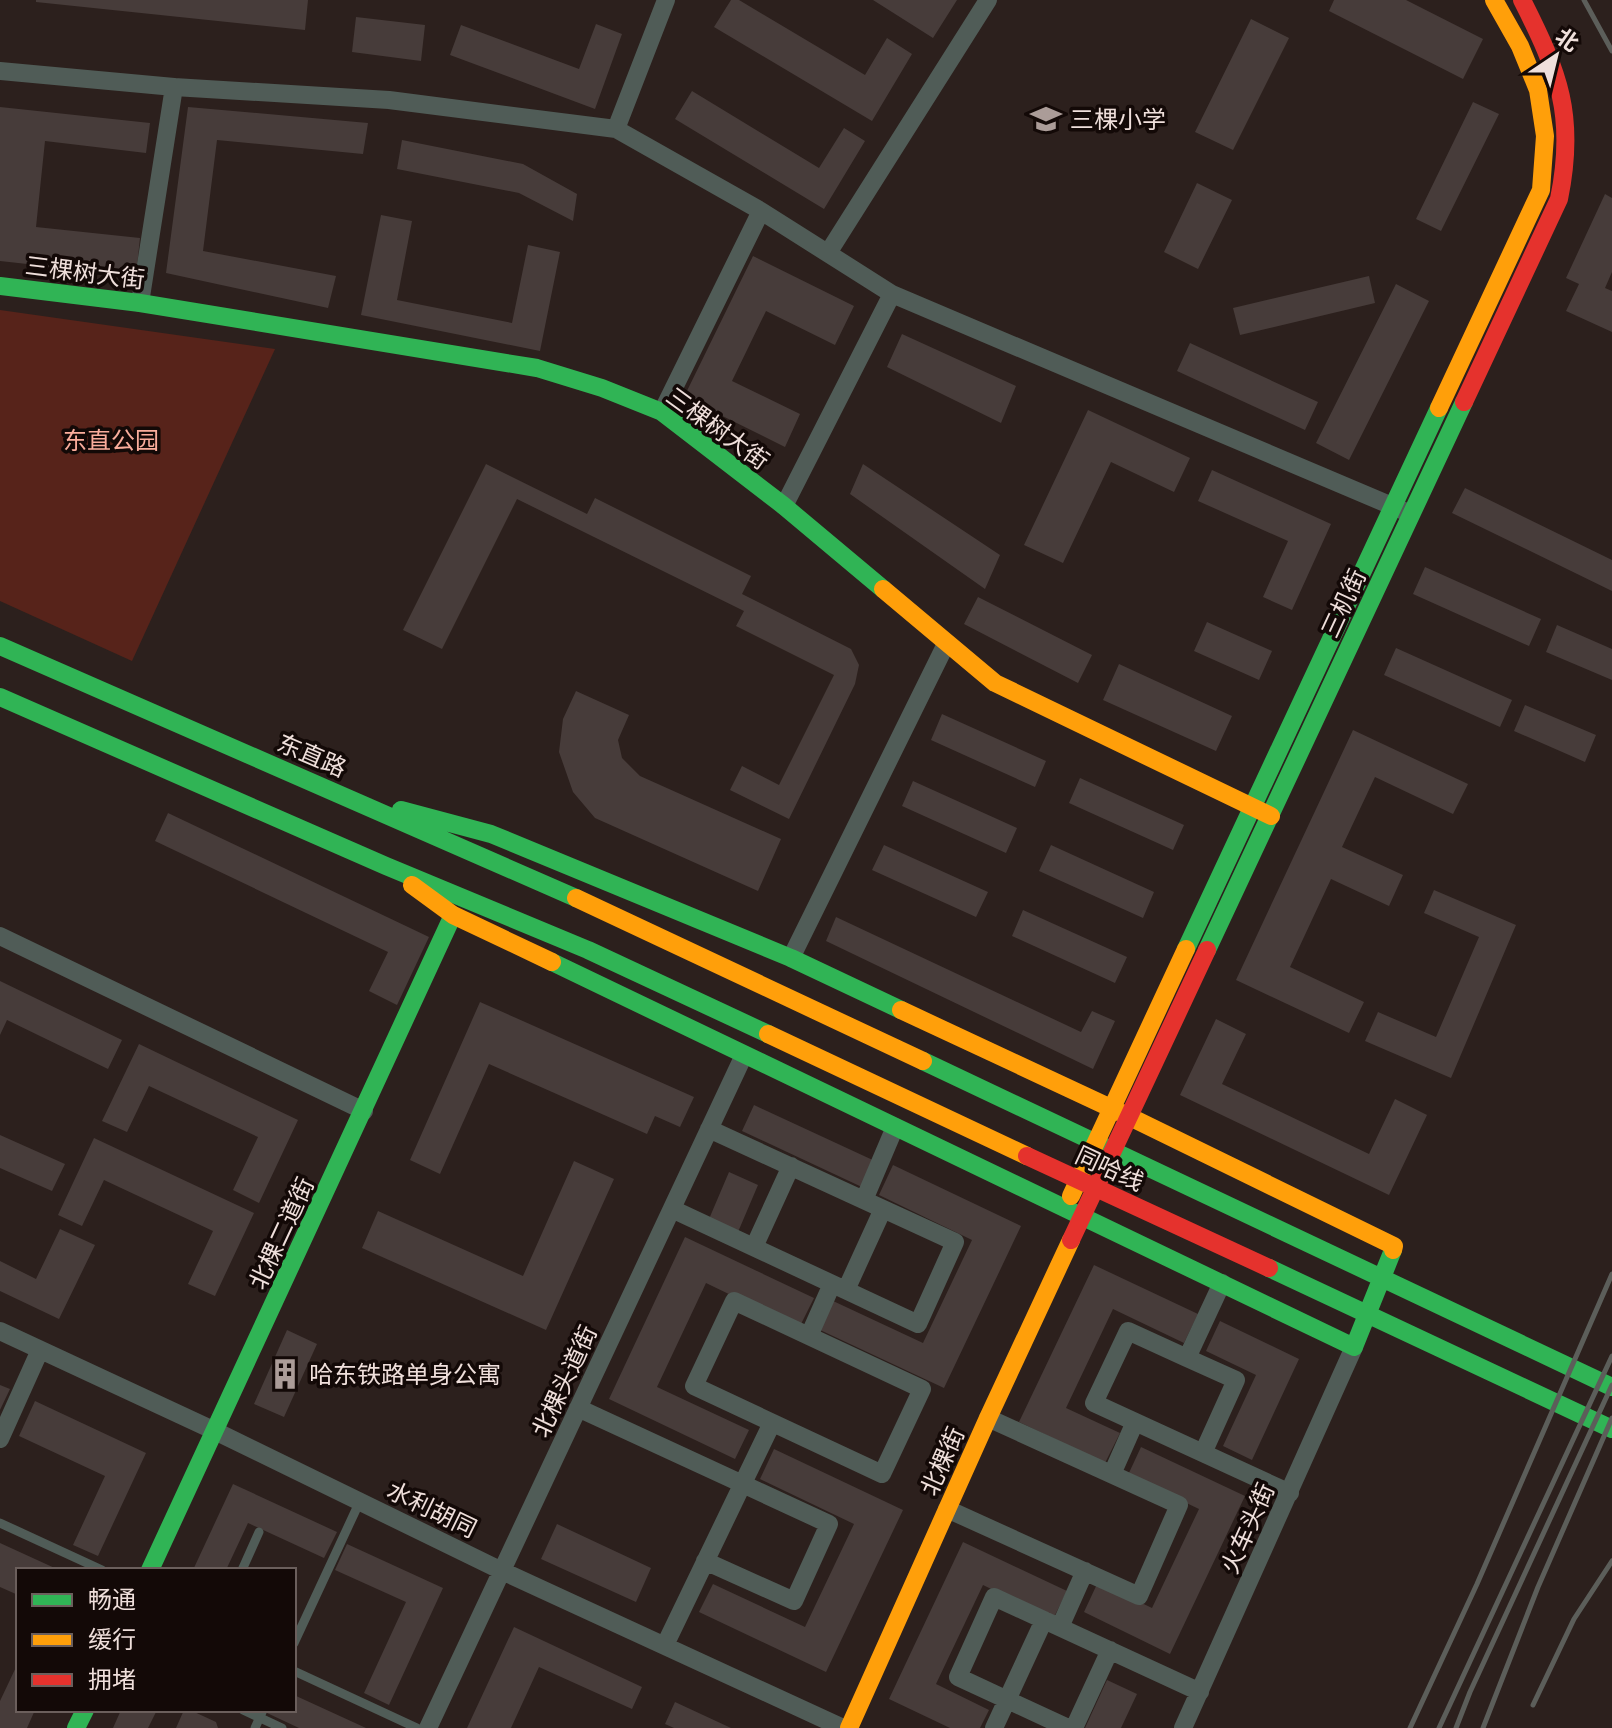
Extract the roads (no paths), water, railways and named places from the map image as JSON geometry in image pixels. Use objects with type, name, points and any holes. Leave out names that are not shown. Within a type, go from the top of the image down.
[{"type":"main road","name":"三机街","points":[[1074,1212],[1130,1117],[1271,816],[1541,190],[1546,133],[1538,89],[1520,41],[1494,0]]},
{"type":"main road","name":"三机街","points":[[1074,1212],[1078,1179],[1252,807],[1559,199],[1567,169],[1567,122],[1558,73],[1522,0]]},
{"type":"main road","name":"三棵树大街","points":[[0,286],[140,303],[537,368],[602,388],[662,412],[784,506],[995,683],[1271,816]]},
{"type":"main road","name":"东直路","points":[[0,646],[604,910]]},
{"type":"main road","points":[[0,697],[386,866],[453,915],[1354,1347],[1394,1246],[1130,1117],[791,958],[491,834],[342,794]]},
{"type":"main road","name":"同哈线","points":[[386,866],[588,950],[1612,1429]]},
{"type":"main road","name":"同哈线","points":[[604,910],[1612,1387]]},
{"type":"main road","name":"北棵二道街","points":[[151,1568],[453,915]]},
{"type":"main road","name":"北棵街","points":[[849,1728],[988,1418],[1074,1212]]},
{"type":"street","points":[[616,129],[666,0]]},
{"type":"street","points":[[828,253],[988,0]]},
{"type":"street","points":[[0,71],[174,87],[389,100],[616,129],[761,211],[892,294],[1401,510]]},
{"type":"street","points":[[140,303],[174,87]]},
{"type":"street","points":[[662,412],[761,211]]},
{"type":"street","points":[[784,506],[892,294]]},
{"type":"street","points":[[791,958],[946,644]]},
{"type":"street","points":[[0,936],[364,1111]]},
{"type":"street","name":"北棵头道街","points":[[428,1728],[744,1055]]},
{"type":"street","points":[[864,1200],[895,1127]]},
{"type":"street","points":[[672,1209],[918,1324],[955,1242],[709,1129]]},
{"type":"street","points":[[754,1247],[791,1166]]},
{"type":"street","points":[[809,1336],[883,1209]]},
{"type":"street","points":[[1187,1358],[1222,1283]]},
{"type":"street","points":[[734,1301],[809,1336],[922,1389],[882,1474],[694,1386],[734,1301]]},
{"type":"street","name":"水利胡同","points":[[0,1331],[215,1431],[502,1571],[843,1728]]},
{"type":"street","points":[[1203,1453],[1236,1380],[1128,1331],[1094,1403],[1290,1493]]},
{"type":"street","name":"火车头街","points":[[1183,1728],[1354,1347]]},
{"type":"street","points":[[0,1439],[40,1350]]},
{"type":"street","points":[[578,1408],[829,1524],[794,1601],[705,1561]]},
{"type":"street","points":[[947,1509],[1139,1596],[1179,1505],[988,1418]]},
{"type":"street","points":[[1112,1474],[1135,1422]]},
{"type":"street","points":[[665,1645],[772,1423]]},
{"type":"street","points":[[994,1728],[1007,1700],[1085,1571]]},
{"type":"street","points":[[1110,1650],[1071,1728],[958,1677],[994,1597],[1110,1650],[1200,1692]]},
{"type":"lane","points":[[296,1639],[360,1501]]},
{"type":"lane","points":[[0,1523],[98,1568]]},
{"type":"lane","points":[[243,1568],[259,1532]]},
{"type":"lane","points":[[296,1672],[417,1728]]},
{"type":"lane","points":[[255,1728],[261,1714],[282,1728]]},
{"type":"railway","points":[[1584,0],[1612,51]]},
{"type":"railway","points":[[1410,1728],[1477,1584],[1612,1274]]},
{"type":"railway","points":[[1439,1728],[1612,1356]]},
{"type":"railway","points":[[1456,1728],[1612,1385]]},
{"type":"railway","points":[[1483,1728],[1538,1587],[1612,1418]]},
{"type":"railway","points":[[1533,1705],[1574,1619],[1612,1561]]},
{"type":"place","name":"三棵小学","points":[[1046,119]]},
{"type":"place","name":"哈东铁路单身公寓","points":[[285,1374]]},
{"type":"park label","name":"东直公园","points":[[111,440]]}]
